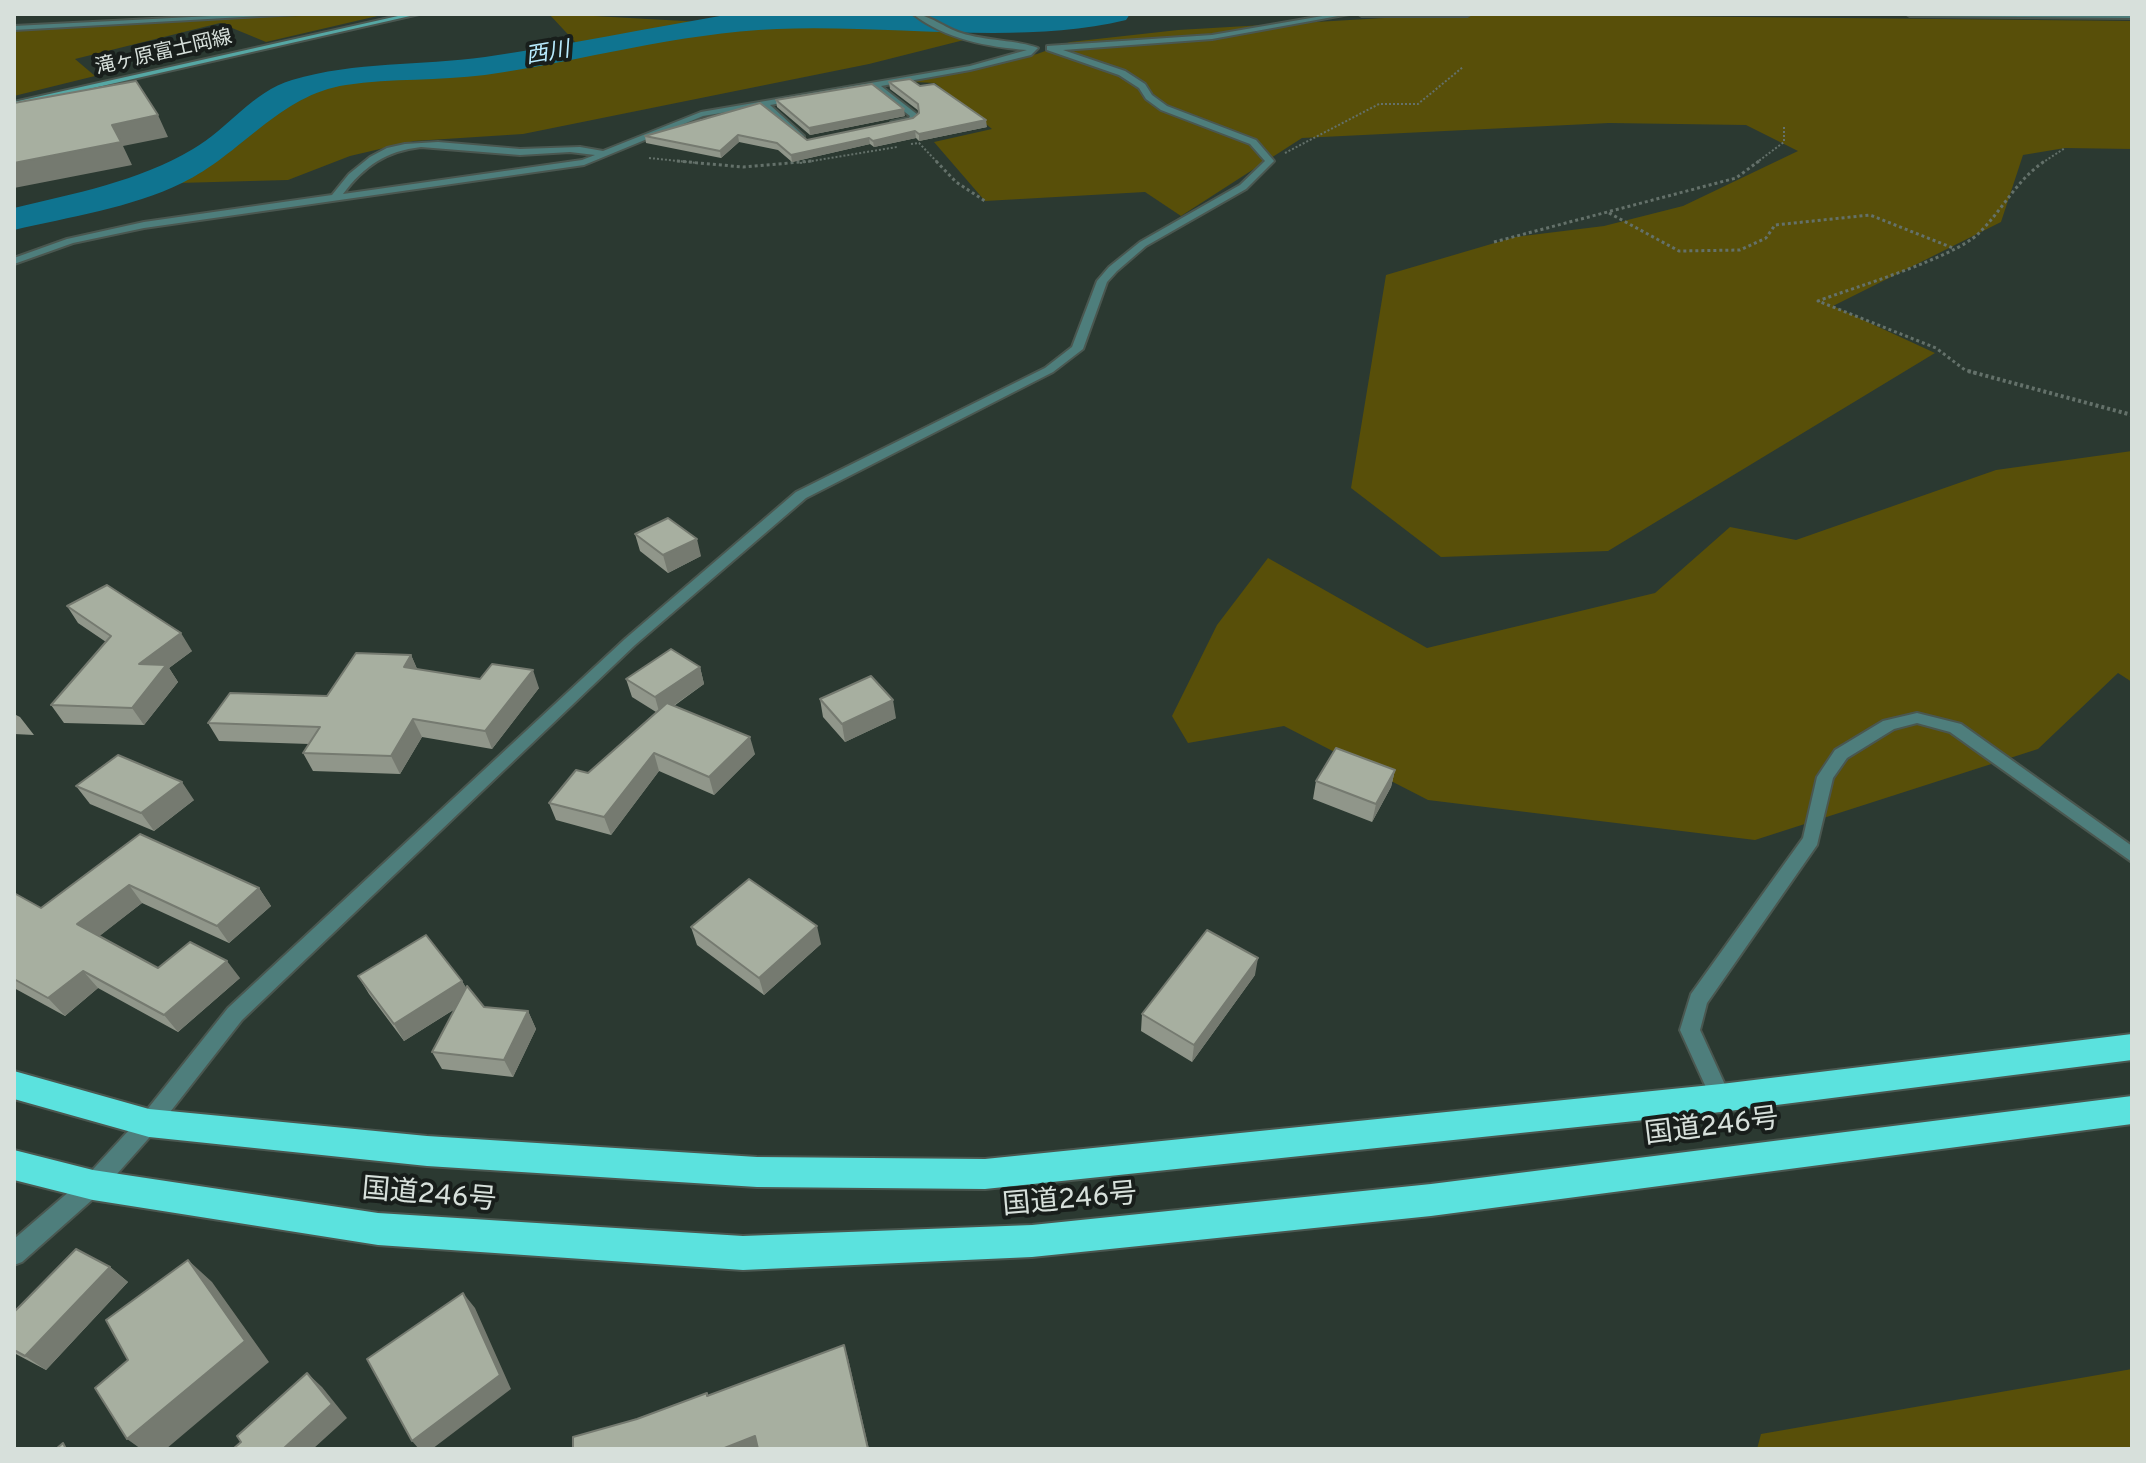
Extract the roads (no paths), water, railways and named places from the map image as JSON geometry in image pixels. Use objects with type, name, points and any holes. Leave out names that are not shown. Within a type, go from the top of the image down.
[{"type":"highway","name":"国道246号","points":[[14,1085],[149,1123],[427,1151],[757,1172],[985,1174],[1721,1098],[2132,1047]]},
{"type":"highway","name":"国道246号","points":[[14,1165],[93,1185],[378,1229],[743,1253],[1032,1241],[1400,1203],[2132,1110]]},
{"type":"main road","name":"滝ヶ原富士岡線","points":[[14,104],[416,14]]},
{"type":"street","points":[[14,28],[293,14]]},
{"type":"street","points":[[918,16],[935,26],[994,43],[1050,48],[1212,37],[1346,14]]},
{"type":"street","points":[[1362,14],[1467,14]]},
{"type":"street","points":[[1910,14],[2132,16]]},
{"type":"street","points":[[14,261],[70,241],[144,225],[584,162],[681,119],[970,68],[1028,53],[1034,48]]},
{"type":"street","points":[[14,1254],[93,1185],[149,1123],[235,1014],[630,642],[801,495],[1049,370],[1077,349],[1102,281],[1113,269],[1143,244],[1243,187],[1270,161],[1253,142],[1164,108],[1149,97],[1142,86],[1122,73],[1050,48]]},
{"type":"street","points":[[874,84],[914,115],[913,120],[883,126]]},
{"type":"street","points":[[763,103],[807,141]]},
{"type":"street","points":[[335,198],[352,173],[389,150],[432,147],[523,152],[582,148],[600,153]]},
{"type":"street","points":[[1721,1098],[1690,1030],[1698,1000],[1811,840],[1825,777],[1833,765],[1841,754],[1889,725],[1917,718],[1955,728],[2132,855]]},
{"type":"waterway","name":"西川","points":[[14,219],[137,189],[169,176],[208,155],[271,102],[299,88],[343,76],[483,66],[734,22],[829,18],[1066,24],[1116,14]]}]
